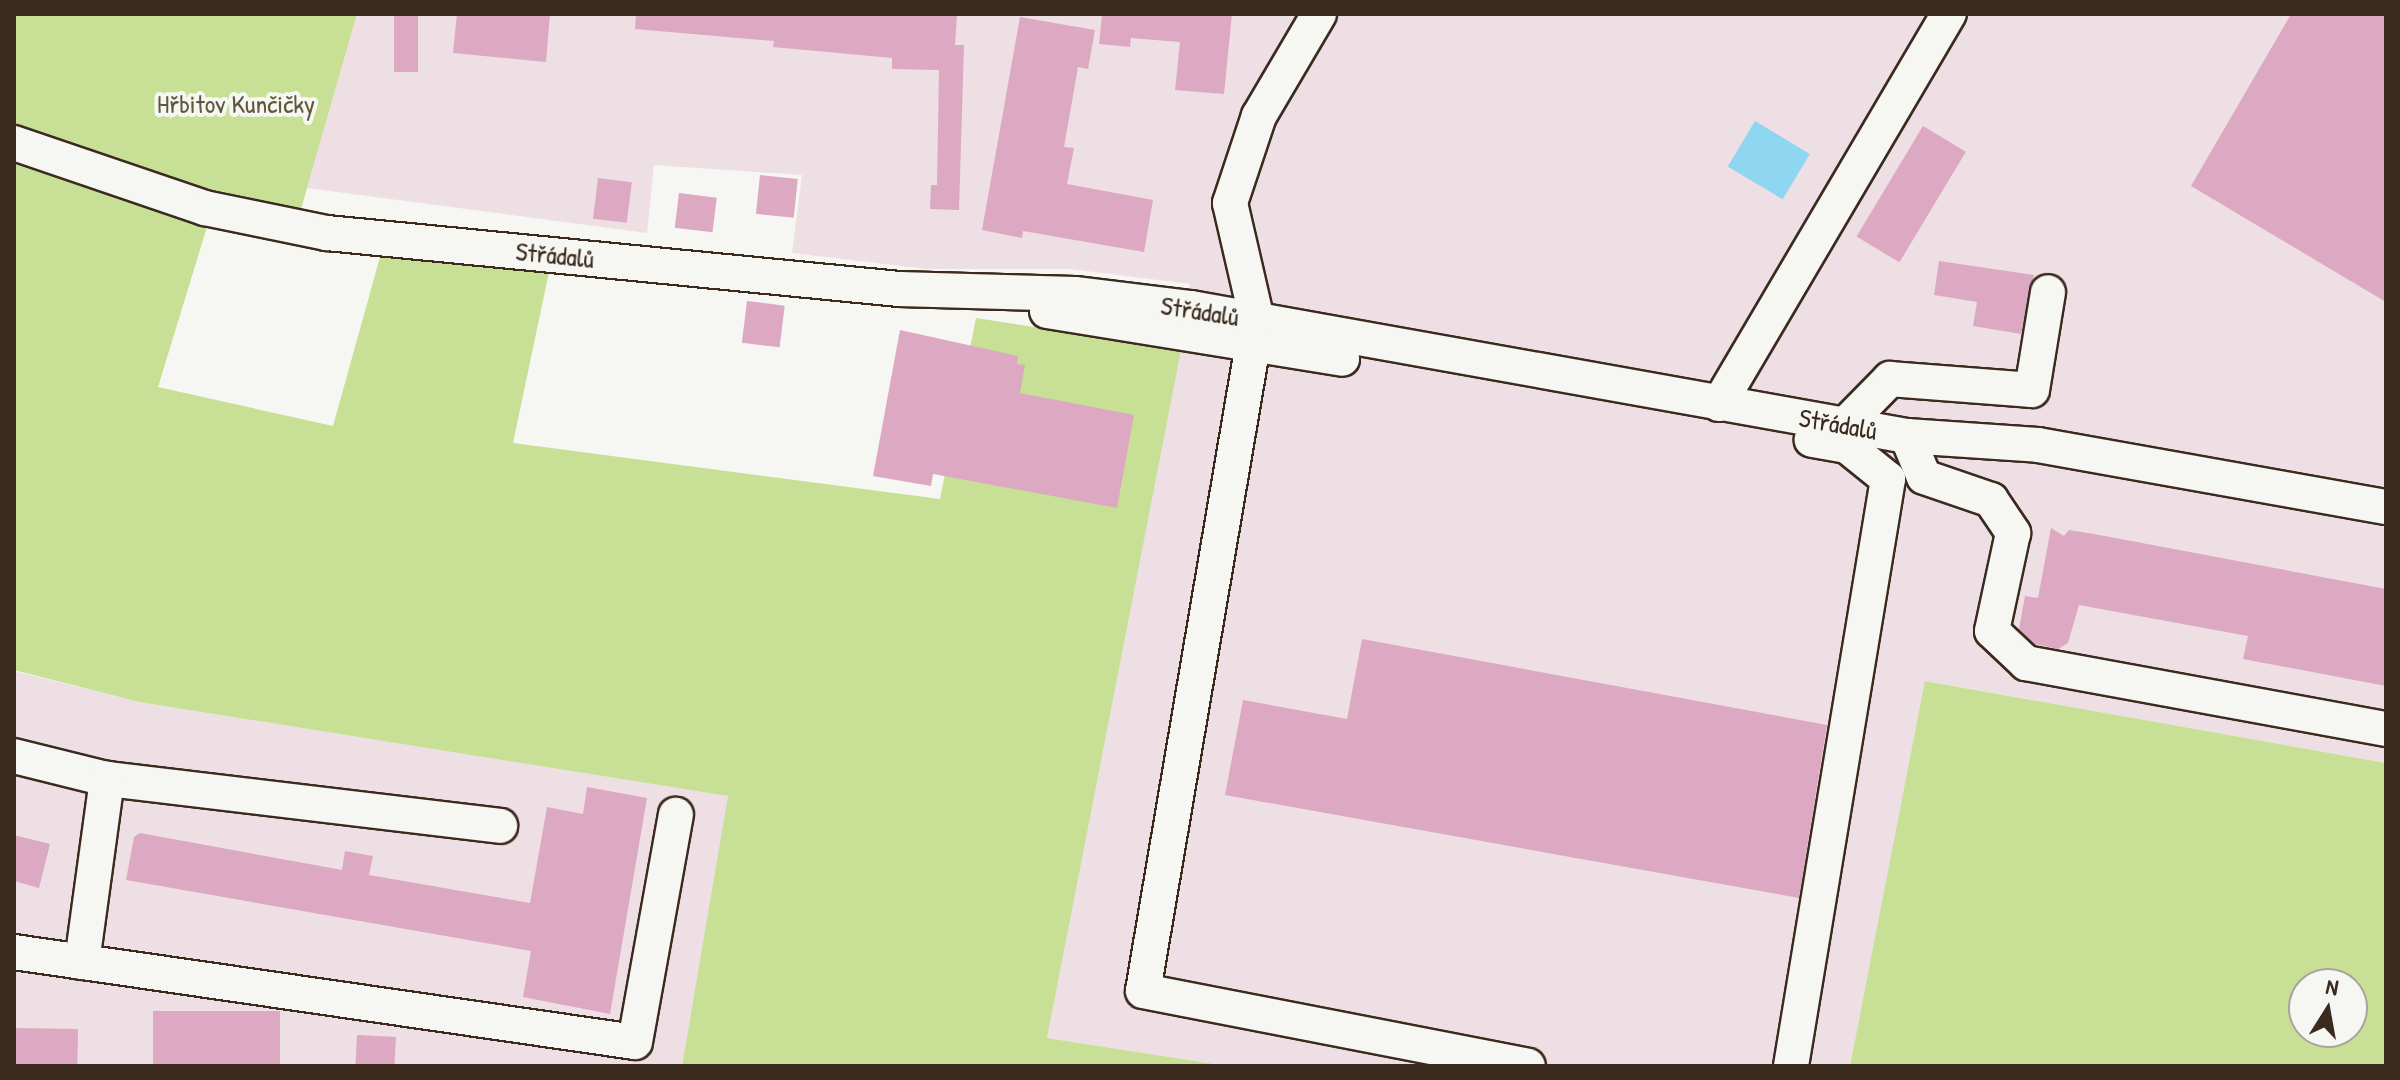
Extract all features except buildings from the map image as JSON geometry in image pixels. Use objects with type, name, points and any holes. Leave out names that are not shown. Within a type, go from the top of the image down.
[{"type":"street","points":[[1319,14],[1259,116],[1230,203],[1255,332],[1143,991],[1528,1066]]},
{"type":"street","points":[[1719,404],[1949,14]]},
{"type":"street","name":"Střádalů","points":[[14,143],[205,208],[327,233],[945,290],[1075,294],[1255,332],[1907,436],[2038,445],[2386,507]]},
{"type":"street","points":[[1844,426],[1890,379],[2032,390],[2048,292]]},
{"type":"street","points":[[1255,332],[1847,446],[1888,479],[1791,1066]]},
{"type":"street","points":[[1907,436],[1924,477],[1991,500],[2013,533],[1992,631],[2026,663],[2386,729]]},
{"type":"street","points":[[14,756],[107,779],[500,826]]},
{"type":"street","points":[[82,962],[107,779]]},
{"type":"street","points":[[14,952],[635,1042],[676,815]]},
{"type":"shaded area","points":[[357,14],[2386,14],[2386,763],[1926,681],[1850,1066],[1227,1066],[1047,1038],[1190,284],[1070,269],[927,269],[792,253],[802,175],[654,165],[647,233],[307,188]]},
{"type":"shaded area","points":[[14,671],[139,702],[729,796],[682,1066],[14,1066]]},
{"type":"green space","name":"Hřbitov Kunčičky","points":[[14,14],[357,14],[301,209],[169,180],[14,128]]},
{"type":"green space","points":[[14,164],[207,227],[158,387],[333,426],[380,257],[549,272],[513,443],[940,499],[976,318],[1181,350],[1047,1038],[1227,1066],[682,1066],[728,796],[139,702],[14,670]]},
{"type":"green space","points":[[1925,681],[2386,763],[2386,1066],[1850,1066]]},
{"type":"water","points":[[1755,121],[1810,154],[1783,199],[1728,166]]}]
